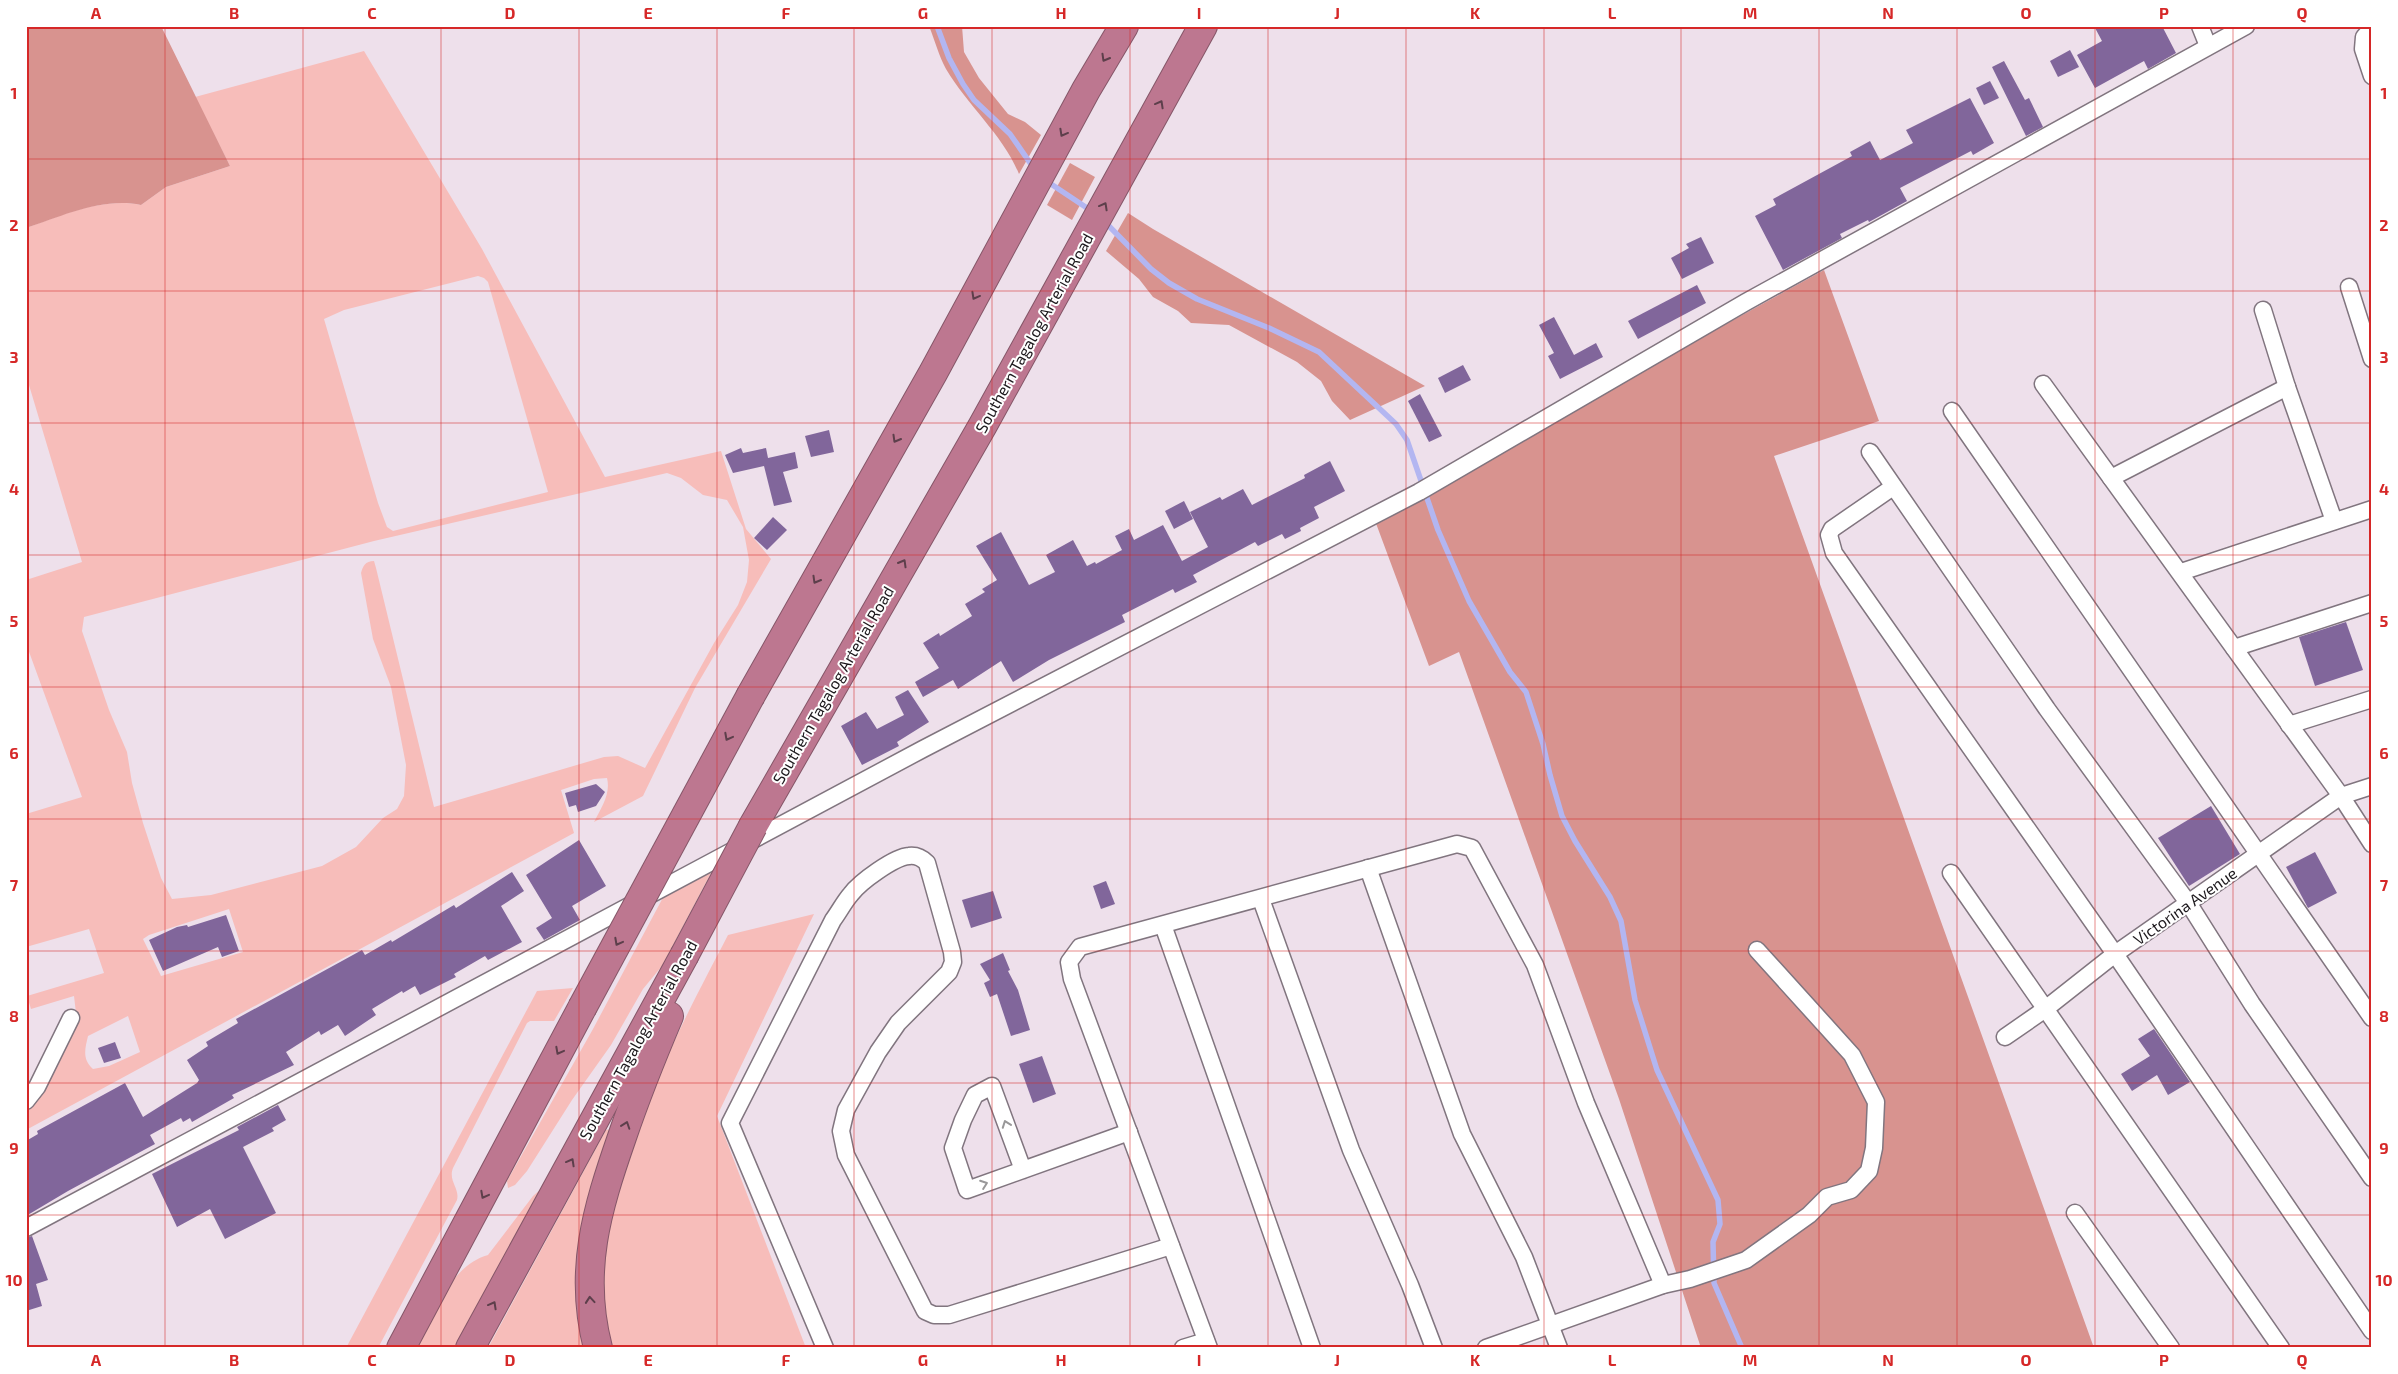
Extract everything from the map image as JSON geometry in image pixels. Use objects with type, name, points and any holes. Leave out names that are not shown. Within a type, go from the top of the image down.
[{"type":"highway","points":[[401,1348],[751,695],[933,373],[1086,90],[1124,26]]},
{"type":"highway","name":"Southern Tagalog Arterial Road","points":[[470,1348],[692,951],[753,826],[843,665],[983,425],[1203,26]]},
{"type":"highway","points":[[598,1348],[593,1323],[589,1274],[596,1216],[640,1088],[692,951]]},
{"type":"street","points":[[2200,26],[2208,46]]},
{"type":"street","points":[[26,1228],[923,749],[1418,492],[1746,302],[2246,26]]},
{"type":"street","points":[[2372,28],[2364,37],[2363,49],[2372,76]]},
{"type":"street","points":[[2349,287],[2372,358]]},
{"type":"street","points":[[2263,310],[2287,387],[2334,521]]},
{"type":"street","points":[[2043,384],[2342,796],[2372,844]]},
{"type":"street","points":[[2111,478],[2287,387]]},
{"type":"street","points":[[1952,411],[2257,855],[2372,1018]]},
{"type":"street","points":[[1870,452],[2047,709],[2189,904],[2252,1004],[2372,1178]]},
{"type":"street","points":[[1893,487],[1832,529],[1829,535],[1834,553],[2115,954],[2372,1331]]},
{"type":"street","points":[[2181,572],[2372,509]]},
{"type":"street","points":[[2234,648],[2372,603]]},
{"type":"street","points":[[2289,725],[2372,699]]},
{"type":"street","name":"Victorina Avenue","points":[[2005,1037],[2044,1010],[2115,954],[2342,796],[2372,786]]},
{"type":"street","points":[[1183,1348],[1208,1344],[1072,979],[1069,962],[1080,947],[1261,899],[1456,844],[1472,848],[1535,965],[1586,1104],[1663,1285]]},
{"type":"street","points":[[825,1348],[730,1122],[833,920],[851,893],[866,879],[902,857],[912,855],[927,863],[952,952],[953,962],[949,972],[898,1023],[878,1052],[846,1110],[841,1131],[846,1156],[925,1311],[934,1315],[949,1315],[1171,1246]]},
{"type":"street","points":[[1368,868],[1462,1134],[1524,1257],[1559,1348]]},
{"type":"street","points":[[1951,873],[2044,1010],[2281,1348]]},
{"type":"street","points":[[1261,899],[1351,1150],[1410,1285],[1434,1348]]},
{"type":"street","points":[[1164,925],[1312,1348]]},
{"type":"street","points":[[1486,1348],[1663,1285],[1690,1279],[1746,1260],[1810,1215],[1827,1197],[1851,1190],[1869,1170],[1875,1130],[1876,1102],[1852,1055],[1757,950]]},
{"type":"street","points":[[26,1101],[37,1086],[72,1018]]},
{"type":"street","points":[[1023,1170],[992,1086],[975,1095],[953,1148],[967,1190],[1023,1170],[1129,1132]]},
{"type":"street","points":[[2075,1213],[2171,1348]]},
{"type":"shaded area","points":[[26,26],[161,26],[230,166],[166,187],[141,205],[126,203],[97,206],[68,213],[26,228]]},
{"type":"shaded area","points":[[929,26],[962,26],[964,52],[979,78],[1008,114],[1025,122],[1041,135],[1019,174],[995,133],[964,96],[946,69]]},
{"type":"shaded area","points":[[364,51],[482,249],[605,477],[721,451],[746,529],[771,559],[695,688],[643,796],[594,822],[608,790],[607,778],[594,779],[561,790],[574,833],[26,1130],[26,1109],[76,1013],[74,996],[31,1009],[27,996],[104,973],[89,929],[26,947],[26,814],[82,797],[28,649],[26,580],[82,562],[26,375],[26,228],[97,205],[126,203],[141,205],[166,187],[230,166],[195,97]],"holes":[[[478,276],[484,278],[488,282],[548,492],[393,531],[387,527],[378,503],[324,319],[344,310]],[[667,473],[681,478],[703,495],[727,500],[743,527],[749,560],[747,582],[738,605],[714,643],[645,768],[618,756],[604,757],[434,807],[376,568],[374,561],[366,563],[361,573],[373,639],[391,687],[406,765],[404,796],[397,809],[383,818],[356,847],[322,866],[211,895],[172,899],[161,878],[143,823],[132,783],[127,752],[109,710],[82,631],[84,617],[374,541]],[[229,909],[243,952],[161,976],[143,939],[149,935]],[[128,1016],[140,1052],[109,1066],[93,1069],[86,1058],[85,1050],[88,1036]]]},
{"type":"shaded area","points":[[1070,163],[1095,177],[1072,220],[1047,205]]},
{"type":"shaded area","points":[[1128,213],[1425,386],[1350,420],[1332,401],[1321,381],[1297,362],[1229,325],[1191,323],[1178,311],[1153,297],[1139,279],[1106,251]]},
{"type":"shaded area","points":[[1824,270],[1879,421],[1774,456],[2094,1348],[1701,1348],[1619,1099],[1459,652],[1429,666],[1374,518]]},
{"type":"shaded area","points":[[713,869],[662,966],[643,989],[611,1045],[572,1100],[527,1171],[515,1185],[508,1188],[507,1181],[593,1029],[667,890]]},
{"type":"shaded area","points":[[814,914],[717,1116],[806,1348],[613,1348],[603,1300],[605,1248],[616,1192],[634,1136],[681,1027],[728,935]]},
{"type":"shaded area","points":[[573,988],[554,1021],[530,1021],[527,1023],[453,1168],[452,1177],[457,1192],[457,1200],[378,1348],[346,1348],[537,991]]},
{"type":"shaded area","points":[[611,1129],[591,1348],[488,1348],[606,1130]]},
{"type":"shaded area","points":[[542,1188],[456,1348],[417,1348],[444,1293],[453,1281],[474,1261],[488,1255],[533,1196]]},
{"type":"building","points":[[2094,26],[2162,26],[2176,53],[2148,69],[2144,61],[2095,88],[2077,55],[2102,41]]},
{"type":"building","points":[[2070,50],[2079,67],[2058,77],[2050,61]]},
{"type":"building","points":[[2004,61],[2025,100],[2029,98],[2043,127],[2026,136],[1992,67]]},
{"type":"building","points":[[1990,81],[1999,98],[1984,105],[1976,88]]},
{"type":"building","points":[[1970,98],[1994,143],[1973,155],[1971,151],[1900,188],[1907,201],[1869,222],[1868,220],[1840,234],[1842,238],[1783,270],[1755,216],[1776,205],[1773,199],[1852,156],[1850,152],[1870,141],[1880,160],[1913,143],[1906,130]]},
{"type":"building","points":[[1701,237],[1714,263],[1682,279],[1671,258],[1689,248],[1686,244]]},
{"type":"building","points":[[1697,285],[1706,303],[1638,339],[1628,321]]},
{"type":"building","points":[[1554,317],[1574,355],[1596,343],[1603,357],[1560,379],[1548,356],[1554,353],[1539,325]]},
{"type":"building","points":[[1463,365],[1471,380],[1445,393],[1438,378]]},
{"type":"building","points":[[1420,394],[1442,436],[1429,442],[1408,401]]},
{"type":"building","points":[[829,430],[834,452],[811,457],[805,436]]},
{"type":"building","points":[[741,448],[743,453],[766,448],[768,458],[795,452],[798,468],[783,472],[792,502],[774,506],[764,466],[733,473],[725,455]]},
{"type":"building","points":[[1330,461],[1345,491],[1314,507],[1319,518],[1300,528],[1301,531],[1285,539],[1282,534],[1258,546],[1255,542],[1193,575],[1197,582],[1175,593],[1173,589],[1122,615],[1125,622],[1049,660],[1013,682],[1001,661],[958,689],[953,680],[923,697],[915,682],[939,668],[923,643],[939,633],[940,636],[972,616],[965,604],[985,592],[982,589],[997,580],[976,546],[1001,532],[1029,585],[1055,572],[1046,555],[1073,540],[1087,566],[1095,562],[1096,564],[1122,550],[1115,536],[1129,529],[1134,540],[1163,525],[1182,561],[1208,547],[1190,512],[1220,497],[1222,500],[1243,489],[1252,505],[1305,478],[1304,475]]},
{"type":"building","points":[[1184,501],[1193,519],[1174,529],[1165,511]]},
{"type":"building","points":[[773,517],[787,530],[767,550],[754,538]]},
{"type":"building","points":[[2346,622],[2363,670],[2315,686],[2299,637]]},
{"type":"building","points":[[908,690],[929,722],[897,742],[899,746],[862,765],[841,726],[866,712],[877,729],[904,715],[895,697]]},
{"type":"building","points":[[596,784],[605,792],[596,806],[578,812],[576,805],[569,807],[565,793]]},
{"type":"building","points":[[2211,806],[2240,854],[2189,886],[2158,838]]},
{"type":"building","points":[[579,840],[606,886],[572,906],[580,920],[544,940],[536,928],[552,918],[526,875]]},
{"type":"building","points":[[2315,852],[2337,893],[2308,908],[2286,867]]},
{"type":"building","points":[[512,872],[524,891],[501,906],[522,942],[488,960],[485,956],[454,974],[456,977],[420,995],[415,986],[403,993],[402,991],[372,1009],[376,1015],[345,1036],[338,1025],[321,1035],[319,1031],[286,1052],[294,1065],[232,1095],[234,1098],[192,1122],[190,1118],[183,1122],[181,1118],[150,1135],[155,1144],[26,1216],[26,1141],[38,1134],[37,1131],[125,1083],[143,1117],[197,1083],[199,1080],[187,1060],[208,1046],[206,1042],[238,1023],[236,1019],[362,950],[365,955],[391,940],[392,942],[454,905],[456,908]]},
{"type":"building","points":[[1106,881],[1115,904],[1101,909],[1093,886]]},
{"type":"building","points":[[993,891],[1002,918],[971,928],[962,900]]},
{"type":"building","points":[[226,915],[239,951],[222,957],[218,947],[163,971],[149,940],[177,927],[187,925],[188,927]]},
{"type":"building","points":[[1003,953],[1010,970],[1008,971],[1018,990],[1030,1030],[1011,1036],[997,994],[990,997],[984,983],[990,980],[980,964]]},
{"type":"building","points":[[2154,1029],[2190,1082],[2168,1095],[2157,1075],[2132,1091],[2121,1074],[2150,1056],[2138,1039]]},
{"type":"building","points":[[115,1042],[121,1058],[104,1063],[98,1048]]},
{"type":"building","points":[[1042,1056],[1056,1094],[1033,1103],[1019,1064]]},
{"type":"building","points":[[278,1105],[286,1120],[272,1128],[274,1131],[243,1147],[276,1213],[225,1239],[210,1209],[177,1227],[152,1174],[239,1130],[237,1127]]},
{"type":"building","points":[[32,1236],[48,1280],[36,1284],[42,1306],[26,1311],[26,1238]]},
{"type":"waterway","points":[[937,26],[949,58],[963,84],[974,100],[1010,134],[1035,170]]},
{"type":"waterway","points":[[1045,180],[1093,212]]},
{"type":"waterway","points":[[1104,221],[1151,269],[1169,283],[1197,299],[1269,328],[1319,352],[1396,424],[1407,440],[1438,530],[1469,601],[1510,672],[1526,692],[1543,744],[1562,816],[1575,841],[1610,897],[1621,921],[1635,1000],[1657,1070],[1718,1200],[1720,1224],[1713,1242],[1714,1283],[1742,1348]]}]
